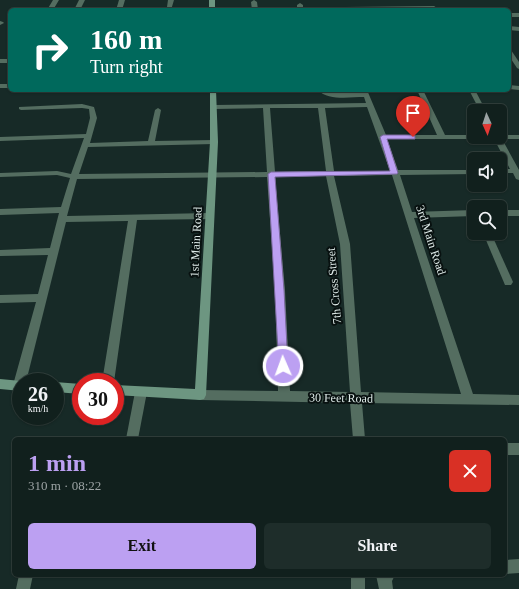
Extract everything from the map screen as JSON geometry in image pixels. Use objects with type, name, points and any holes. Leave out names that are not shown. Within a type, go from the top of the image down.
[{"type":"main road","name":"1st Main Road","points":[[200,394],[214,142],[213,92]]},
{"type":"main road","points":[[0,384],[12,385]]},
{"type":"main road","name":"30 Feet Road","points":[[124,391],[200,394]]},
{"type":"street","points":[[254,2],[255,8]]},
{"type":"street","points":[[511,54],[519,67]]},
{"type":"street","points":[[82,106],[86,92]]},
{"type":"street","points":[[323,92],[331,94],[364,92]]},
{"type":"street","name":"3rd Main Road","points":[[364,92],[383,137],[469,400]]},
{"type":"street","points":[[421,92],[442,137]]},
{"type":"street","points":[[473,92],[479,104]]},
{"type":"street","points":[[214,107],[370,105]]},
{"type":"street","points":[[21,108],[82,106],[92,108],[93,112],[87,140],[74,177],[62,219],[23,373]]},
{"type":"street","points":[[266,106],[280,290],[284,397]]},
{"type":"street","name":"7th Cross Street","points":[[321,106],[330,174],[345,244],[359,437]]},
{"type":"street","points":[[151,143],[158,110]]},
{"type":"street","points":[[383,137],[467,137]]},
{"type":"street","points":[[507,137],[519,137]]},
{"type":"street","points":[[0,140],[87,140],[151,143],[214,142]]},
{"type":"street","points":[[501,144],[518,174]]},
{"type":"street","points":[[0,175],[57,173],[74,177],[467,172]]},
{"type":"street","points":[[507,173],[518,174]]},
{"type":"street","points":[[0,212],[65,210]]},
{"type":"street","points":[[409,214],[467,213]]},
{"type":"street","points":[[507,213],[519,213]]},
{"type":"street","points":[[62,219],[209,216]]},
{"type":"street","points":[[109,373],[133,218]]},
{"type":"street","points":[[490,240],[508,282]]},
{"type":"street","points":[[0,253],[54,251]]},
{"type":"street","points":[[0,299],[42,298]]},
{"type":"street","points":[[132,437],[141,392]]},
{"type":"street","name":"30 Feet Road","points":[[200,394],[284,397],[519,400]]},
{"type":"street","points":[[507,449],[519,449]]},
{"type":"street","points":[[507,567],[519,566]]},
{"type":"street","points":[[23,589],[26,577]]},
{"type":"street","points":[[358,577],[358,589]]},
{"type":"street","points":[[383,577],[386,589]]},
{"type":"route","points":[[283,366],[280,290],[271,174],[394,173],[383,137],[413,137]]}]
